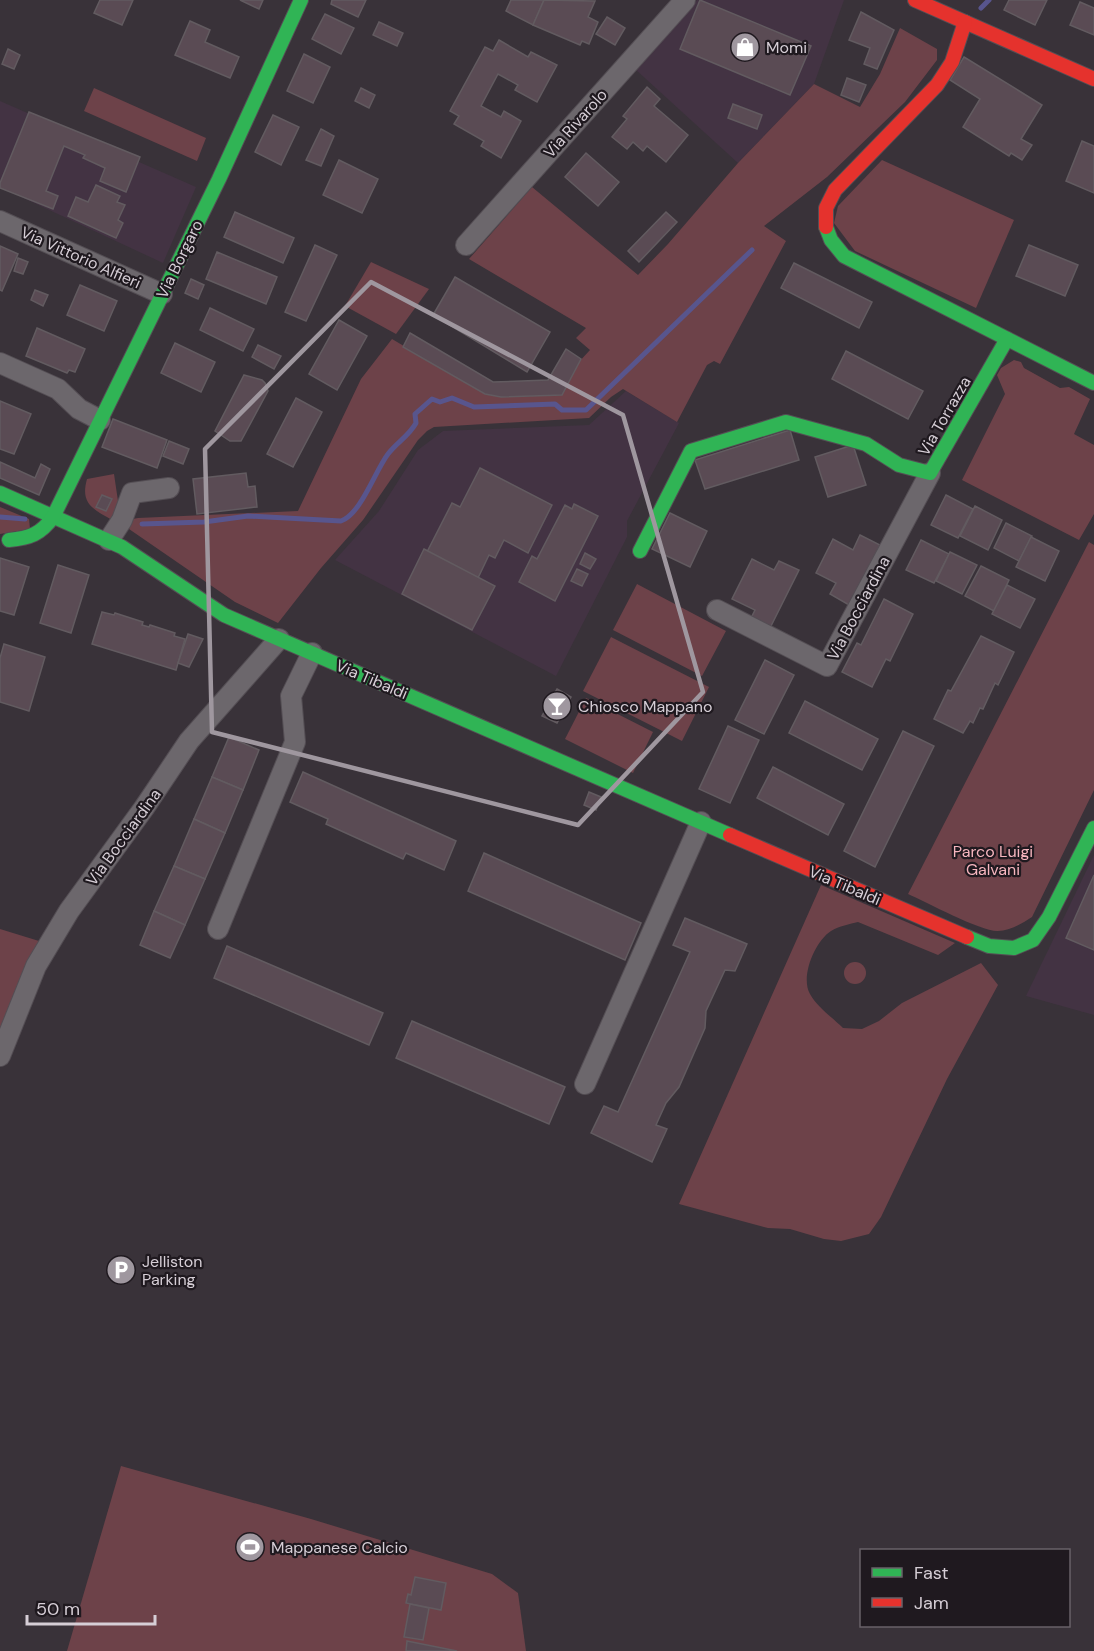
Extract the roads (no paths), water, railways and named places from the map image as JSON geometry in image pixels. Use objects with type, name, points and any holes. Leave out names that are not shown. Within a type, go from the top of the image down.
[{"type":"street","name":"Via Borgaro","points":[[9,540],[34,537],[43,532],[53,517],[219,179],[302,0]]},
{"type":"street","name":"Via Rivarolo","points":[[466,245],[685,0]]},
{"type":"street","points":[[915,0],[1094,79]]},
{"type":"street","points":[[965,22],[952,62],[937,85],[835,190],[825,205],[825,229],[831,243],[844,256],[1094,383]]},
{"type":"street","name":"Via Vittorio Alfieri","points":[[0,221],[162,294]]},
{"type":"street","name":"Via Torrazza","points":[[640,551],[691,451],[786,422],[866,444],[898,465],[930,473],[1007,339]]},
{"type":"street","points":[[0,363],[58,389],[78,409],[100,420]]},
{"type":"street","name":"Via Bocciardina","points":[[717,610],[827,666],[930,473]]},
{"type":"street","points":[[109,540],[122,520],[132,493],[168,488]]},
{"type":"street","points":[[0,493],[53,517]]},
{"type":"street","name":"Via Tibaldi","points":[[53,517],[109,540],[224,615],[989,946],[1014,948],[1033,940],[1049,917],[1094,828]]},
{"type":"street","name":"Via Bocciardina","points":[[0,1056],[36,966],[69,911],[144,808],[189,741],[279,639]]},
{"type":"street","points":[[218,929],[295,742],[291,696],[312,653]]},
{"type":"street","points":[[585,1084],[701,822]]},
{"type":"waterway","points":[[981,8],[989,0]]},
{"type":"waterway","points":[[142,524],[204,522],[248,516],[341,521],[355,510],[383,461],[413,428],[416,423],[415,414],[432,399],[440,402],[452,398],[474,407],[555,404],[562,410],[586,410],[752,250]]},
{"type":"waterway","points":[[0,517],[25,519]]},
{"type":"place","name":"Momi","points":[[745,47]]},
{"type":"place","name":"Chiosco Mappano","points":[[557,706]]},
{"type":"place","name":"Jelliston Parking","points":[[121,1270]]},
{"type":"place","name":"Mappanese Calcio","points":[[250,1547]]},
{"type":"park label","name":"Parco Luigi Galvani","points":[[993,860]]}]
